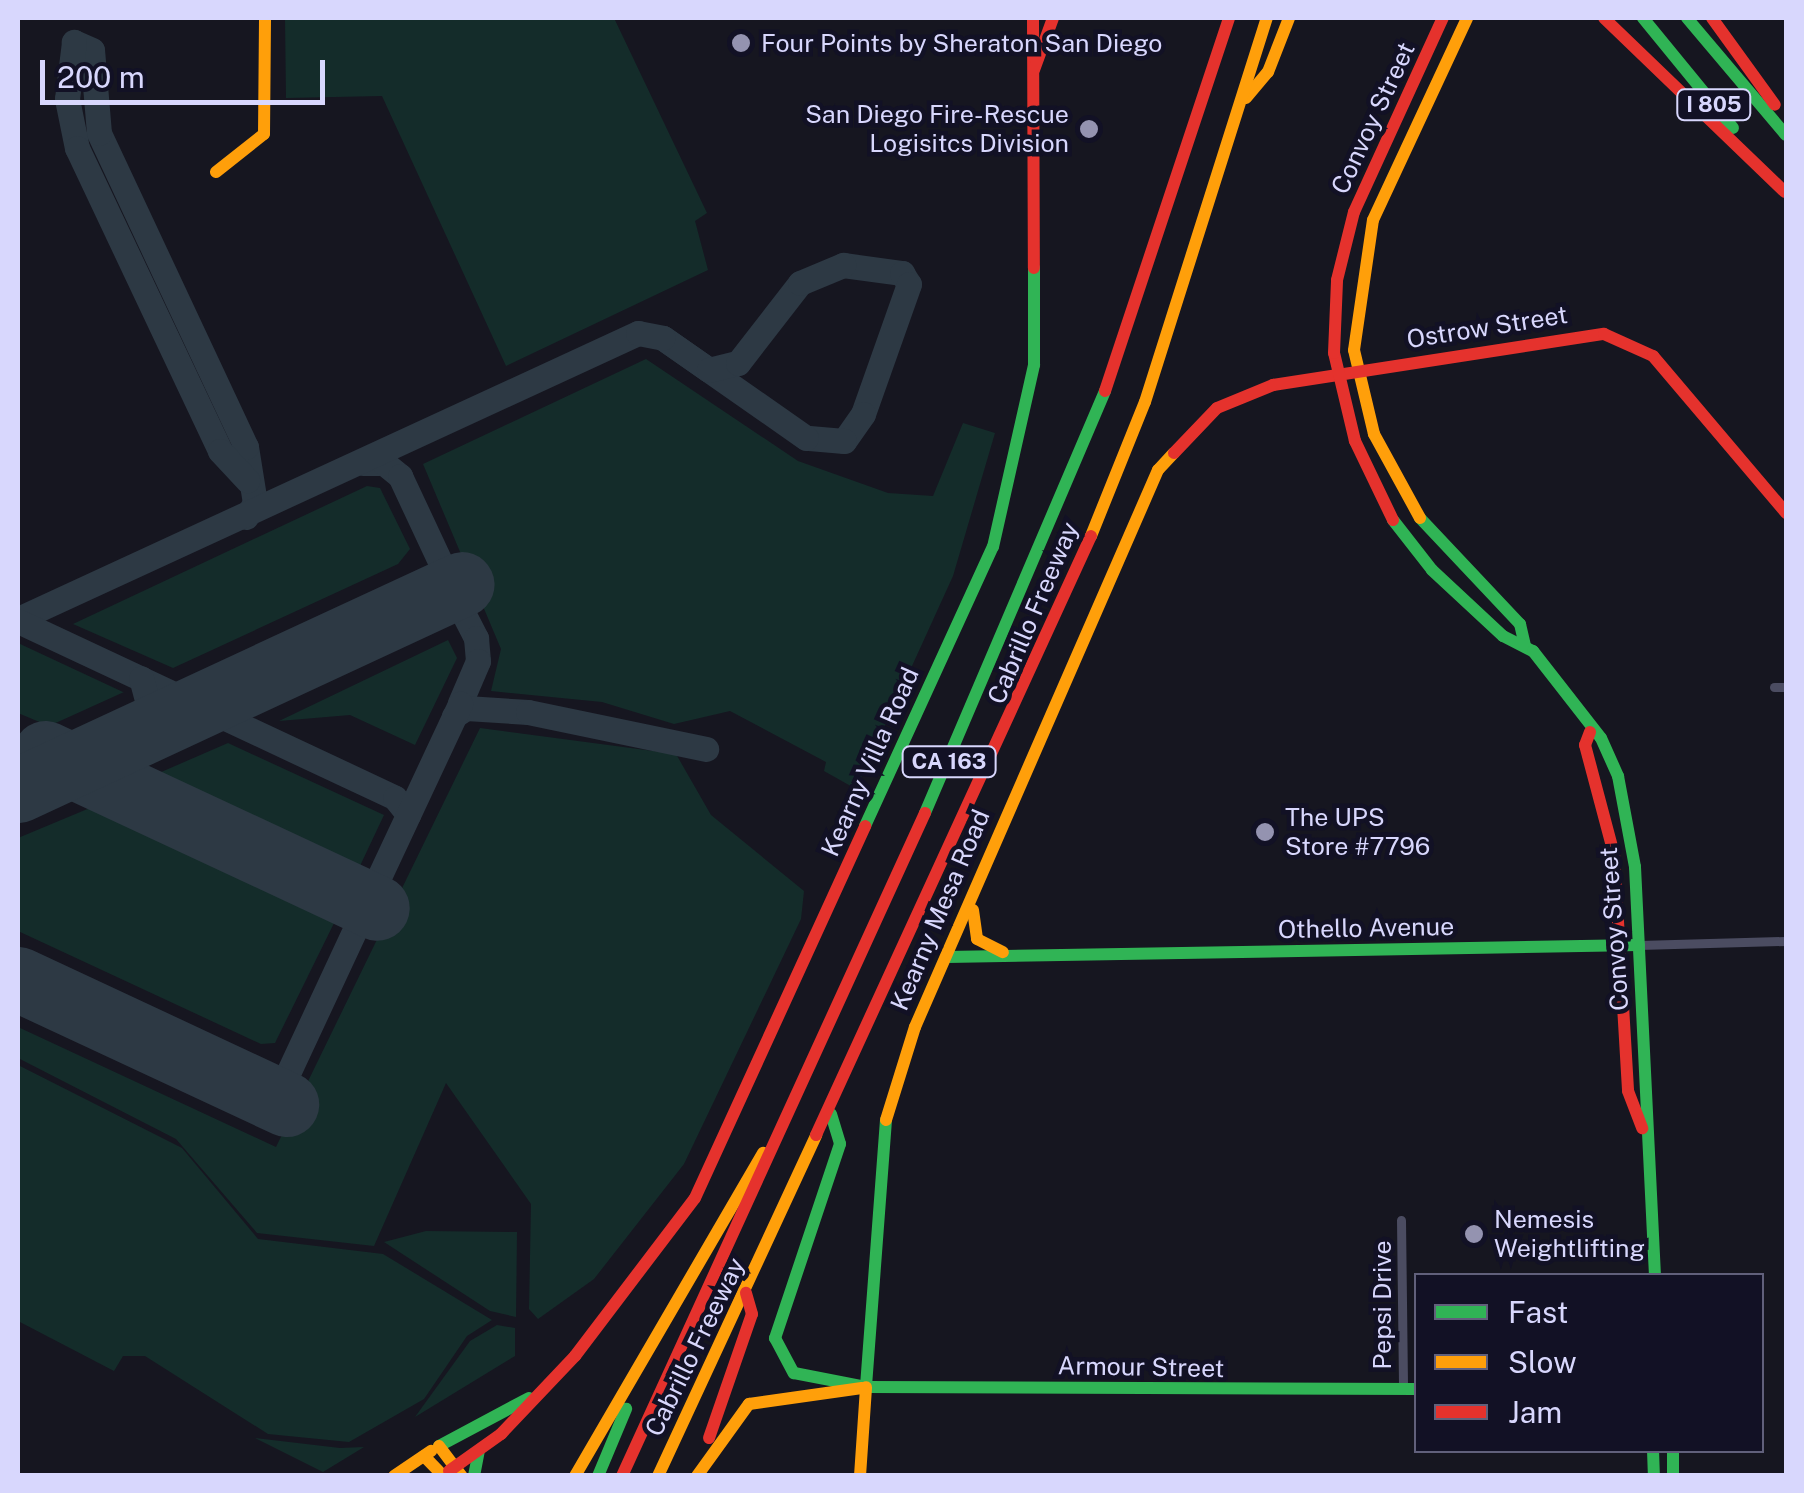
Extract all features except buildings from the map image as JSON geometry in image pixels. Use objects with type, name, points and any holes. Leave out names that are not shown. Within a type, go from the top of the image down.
[{"type":"main road","points":[[216,172],[264,134],[265,18]]},
{"type":"main road","name":"Kearny Villa Road","points":[[448,1474],[479,1451],[640,1280],[695,1198],[993,546],[1034,365],[1033,18]]},
{"type":"main road","name":"Kearny Villa Road","points":[[1034,70],[1053,18]]},
{"type":"main road","name":"Cabrillo Freeway","points":[[658,1476],[831,1114],[1109,494],[1267,18]]},
{"type":"main road","points":[[1242,102],[1268,72],[1289,18]]},
{"type":"main road","name":"Convoy Street","points":[[1443,18],[1354,212],[1334,310],[1337,373],[1389,515],[1432,570],[1503,636],[1526,644]]},
{"type":"main road","name":"Convoy Street","points":[[1467,18],[1372,220],[1354,310],[1357,370],[1406,504],[1520,624],[1526,644],[1612,759],[1630,833],[1655,1273]]},
{"type":"main road","points":[[1604,18],[1786,193]]},
{"type":"main road","name":"I 805","points":[[1643,18],[1786,193]]},
{"type":"main road","name":"I 805","points":[[1687,18],[1786,135]]},
{"type":"main road","points":[[1712,18],[1786,121]]},
{"type":"main road","name":"Cabrillo Freeway","points":[[622,1476],[1036,570],[1152,269],[1226,21]]},
{"type":"main road","name":"Ostrow Street","points":[[1357,370],[1589,334],[1631,341],[1786,513]]},
{"type":"main road","name":"Kearny Mesa Road","points":[[860,1476],[888,1106],[946,957],[1158,470],[1217,408],[1261,388],[1357,370]]},
{"type":"main road","name":"Convoy Street","points":[[1590,732],[1592,767],[1614,854],[1628,1091],[1644,1134]]},
{"type":"main road","points":[[1592,767],[1609,775],[1630,833]]},
{"type":"main road","points":[[978,888],[977,939],[1030,957]]},
{"type":"main road","name":"Othello Avenue","points":[[946,957],[1639,944]]},
{"type":"main road","points":[[831,1114],[840,1144],[775,1338],[794,1373],[866,1387]]},
{"type":"main road","points":[[574,1476],[657,1340],[744,1178],[781,1129]]},
{"type":"main road","points":[[695,1476],[752,1314],[746,1293]]},
{"type":"main road","points":[[598,1476],[657,1340]]},
{"type":"main road","points":[[695,1476],[749,1404],[866,1387]]},
{"type":"main road","name":"Armour Street","points":[[866,1387],[1410,1389]]},
{"type":"main road","name":"Kearny Villa Road","points":[[394,1476],[439,1446],[531,1397]]},
{"type":"main road","points":[[439,1446],[448,1474]]},
{"type":"main road","points":[[474,1476],[479,1451]]},
{"type":"main road","points":[[424,1456],[448,1474]]},
{"type":"street","points":[[1774,687],[1786,687]]},
{"type":"street","name":"Othello Avenue","points":[[1639,944],[1786,941]]},
{"type":"street","name":"Pepsi Drive","points":[[1402,1220],[1410,1389]]},
{"type":"green space","points":[[285,18],[614,18],[707,213],[695,221],[708,270],[506,366],[382,96],[286,98]]},
{"type":"green space","points":[[646,359],[798,461],[888,493],[933,496],[963,423],[995,433],[953,576],[856,789],[824,771],[826,762],[730,711],[674,724],[602,702],[491,691],[501,649],[423,464]]},
{"type":"green space","points":[[367,486],[380,488],[410,549],[398,564],[173,668],[73,624]]},
{"type":"green space","points":[[448,640],[457,658],[415,745],[350,715],[279,721]]},
{"type":"green space","points":[[18,643],[124,692],[49,726],[18,713]]},
{"type":"green space","points":[[480,728],[676,754],[711,815],[804,891],[801,919],[684,1164],[594,1279],[538,1319],[529,1309],[531,1204],[446,1083],[374,1246],[257,1233],[176,1139],[18,1058],[18,1027],[276,1147]]},
{"type":"green space","points":[[228,743],[384,815],[359,868],[152,776]]},
{"type":"green space","points":[[97,805],[337,917],[275,1043],[261,1044],[18,931],[18,838]]},
{"type":"green space","points":[[18,1065],[182,1148],[258,1239],[383,1254],[492,1320],[467,1336],[424,1399],[349,1442],[268,1434],[145,1356],[123,1356],[114,1371],[18,1321]]},
{"type":"green space","points":[[426,1231],[517,1232],[516,1317],[490,1311],[384,1242]]},
{"type":"green space","points":[[497,1325],[515,1328],[515,1356],[415,1417],[470,1341]]},
{"type":"green space","points":[[255,1438],[340,1448],[364,1447],[323,1472]]},
{"type":"taxiway","points":[[246,517],[255,503],[246,447],[99,133],[92,50],[74,42],[67,99],[77,148],[220,451],[247,480]]},
{"type":"taxiway","points":[[843,265],[902,273],[909,284],[863,414],[844,441],[806,438],[663,338],[709,370],[738,363],[800,283],[843,265]]},
{"type":"taxiway","points":[[18,619],[638,333],[663,338]]},
{"type":"taxiway","points":[[363,463],[384,463],[400,476],[444,570],[427,599],[457,601],[476,638],[478,661],[460,703]]},
{"type":"taxiway","points":[[18,621],[395,798],[408,814]]},
{"type":"taxiway","points":[[131,737],[151,715],[141,678]]},
{"type":"taxiway","points":[[349,895],[372,892],[460,704]]},
{"type":"taxiway","points":[[454,716],[466,708],[528,712],[706,749]]},
{"type":"taxiway","points":[[174,717],[214,714]]},
{"type":"taxiway","points":[[276,1099],[360,919],[349,895]]},
{"type":"runway","points":[[18,790],[462,584]]},
{"type":"runway","points":[[45,753],[377,908]]},
{"type":"runway","points":[[18,979],[286,1104]]},
{"type":"traffic: fast","points":[[1643,18],[1733,128]]},
{"type":"traffic: fast","points":[[1687,18],[1786,135]]},
{"type":"traffic: fast","points":[[865,826],[993,547],[1034,365],[1034,268]]},
{"type":"traffic: fast","points":[[925,813],[1105,391]]},
{"type":"traffic: fast","points":[[1420,518],[1520,624],[1525,645]]},
{"type":"traffic: fast","points":[[1393,520],[1432,570],[1503,636],[1533,651],[1601,738],[1618,776],[1635,867],[1655,1273]]},
{"type":"traffic: fast","points":[[947,957],[1639,945]]},
{"type":"traffic: fast","points":[[831,1114],[840,1144],[775,1338],[794,1373],[866,1387]]},
{"type":"traffic: fast","points":[[886,1120],[866,1387],[1414,1389]]},
{"type":"traffic: fast","points":[[439,1446],[529,1398]]},
{"type":"traffic: fast","points":[[598,1476],[626,1409]]},
{"type":"traffic: fast","points":[[474,1476],[479,1451]]},
{"type":"traffic: fast","points":[[1653,1453],[1654,1476]]},
{"type":"traffic: fast","points":[[1673,1453],[1673,1476]]},
{"type":"traffic: slow","points":[[216,172],[264,134],[265,18]]},
{"type":"traffic: slow","points":[[1091,536],[1145,402],[1267,18]]},
{"type":"traffic: slow","points":[[1246,98],[1268,72],[1289,18]]},
{"type":"traffic: slow","points":[[1420,518],[1374,434],[1354,350],[1373,220],[1467,18]]},
{"type":"traffic: slow","points":[[886,1120],[915,1027],[1158,470],[1174,453]]},
{"type":"traffic: slow","points":[[973,910],[977,939],[1003,952]]},
{"type":"traffic: slow","points":[[658,1476],[816,1135]]},
{"type":"traffic: slow","points":[[575,1476],[763,1153]]},
{"type":"traffic: slow","points":[[860,1476],[866,1387]]},
{"type":"traffic: slow","points":[[697,1476],[749,1404],[862,1388]]},
{"type":"traffic: slow","points":[[439,1446],[462,1476]]},
{"type":"traffic: slow","points":[[394,1476],[431,1451]]},
{"type":"traffic: slow","points":[[424,1456],[443,1476]]},
{"type":"traffic: jam","points":[[1033,18],[1034,268]]},
{"type":"traffic: jam","points":[[1034,70],[1053,18]]},
{"type":"traffic: jam","points":[[1105,391],[1229,18]]},
{"type":"traffic: jam","points":[[1393,520],[1355,441],[1334,353],[1337,280],[1354,212],[1443,18]]},
{"type":"traffic: jam","points":[[1604,18],[1785,192]]},
{"type":"traffic: jam","points":[[1712,18],[1775,105]]},
{"type":"traffic: jam","points":[[1174,453],[1217,408],[1273,385],[1604,334],[1653,356],[1786,513]]},
{"type":"traffic: jam","points":[[816,1135],[1091,536]]},
{"type":"traffic: jam","points":[[1590,732],[1585,745],[1614,854],[1628,1091],[1642,1128]]},
{"type":"traffic: jam","points":[[622,1476],[925,813]]},
{"type":"traffic: jam","points":[[449,1471],[501,1434],[575,1356],[695,1198],[865,826]]},
{"type":"traffic: jam","points":[[709,1438],[752,1314],[746,1293]]},
{"type":"place","name":"Four Points by Sheraton San Diego","points":[[741,43]]},
{"type":"place","name":"San Diego Fire-Rescue Logisitcs Division","points":[[1089,129]]},
{"type":"place","name":"The UPS Store #7796","points":[[1265,832]]},
{"type":"place","name":"Nemesis Weightlifting","points":[[1474,1234]]}]
